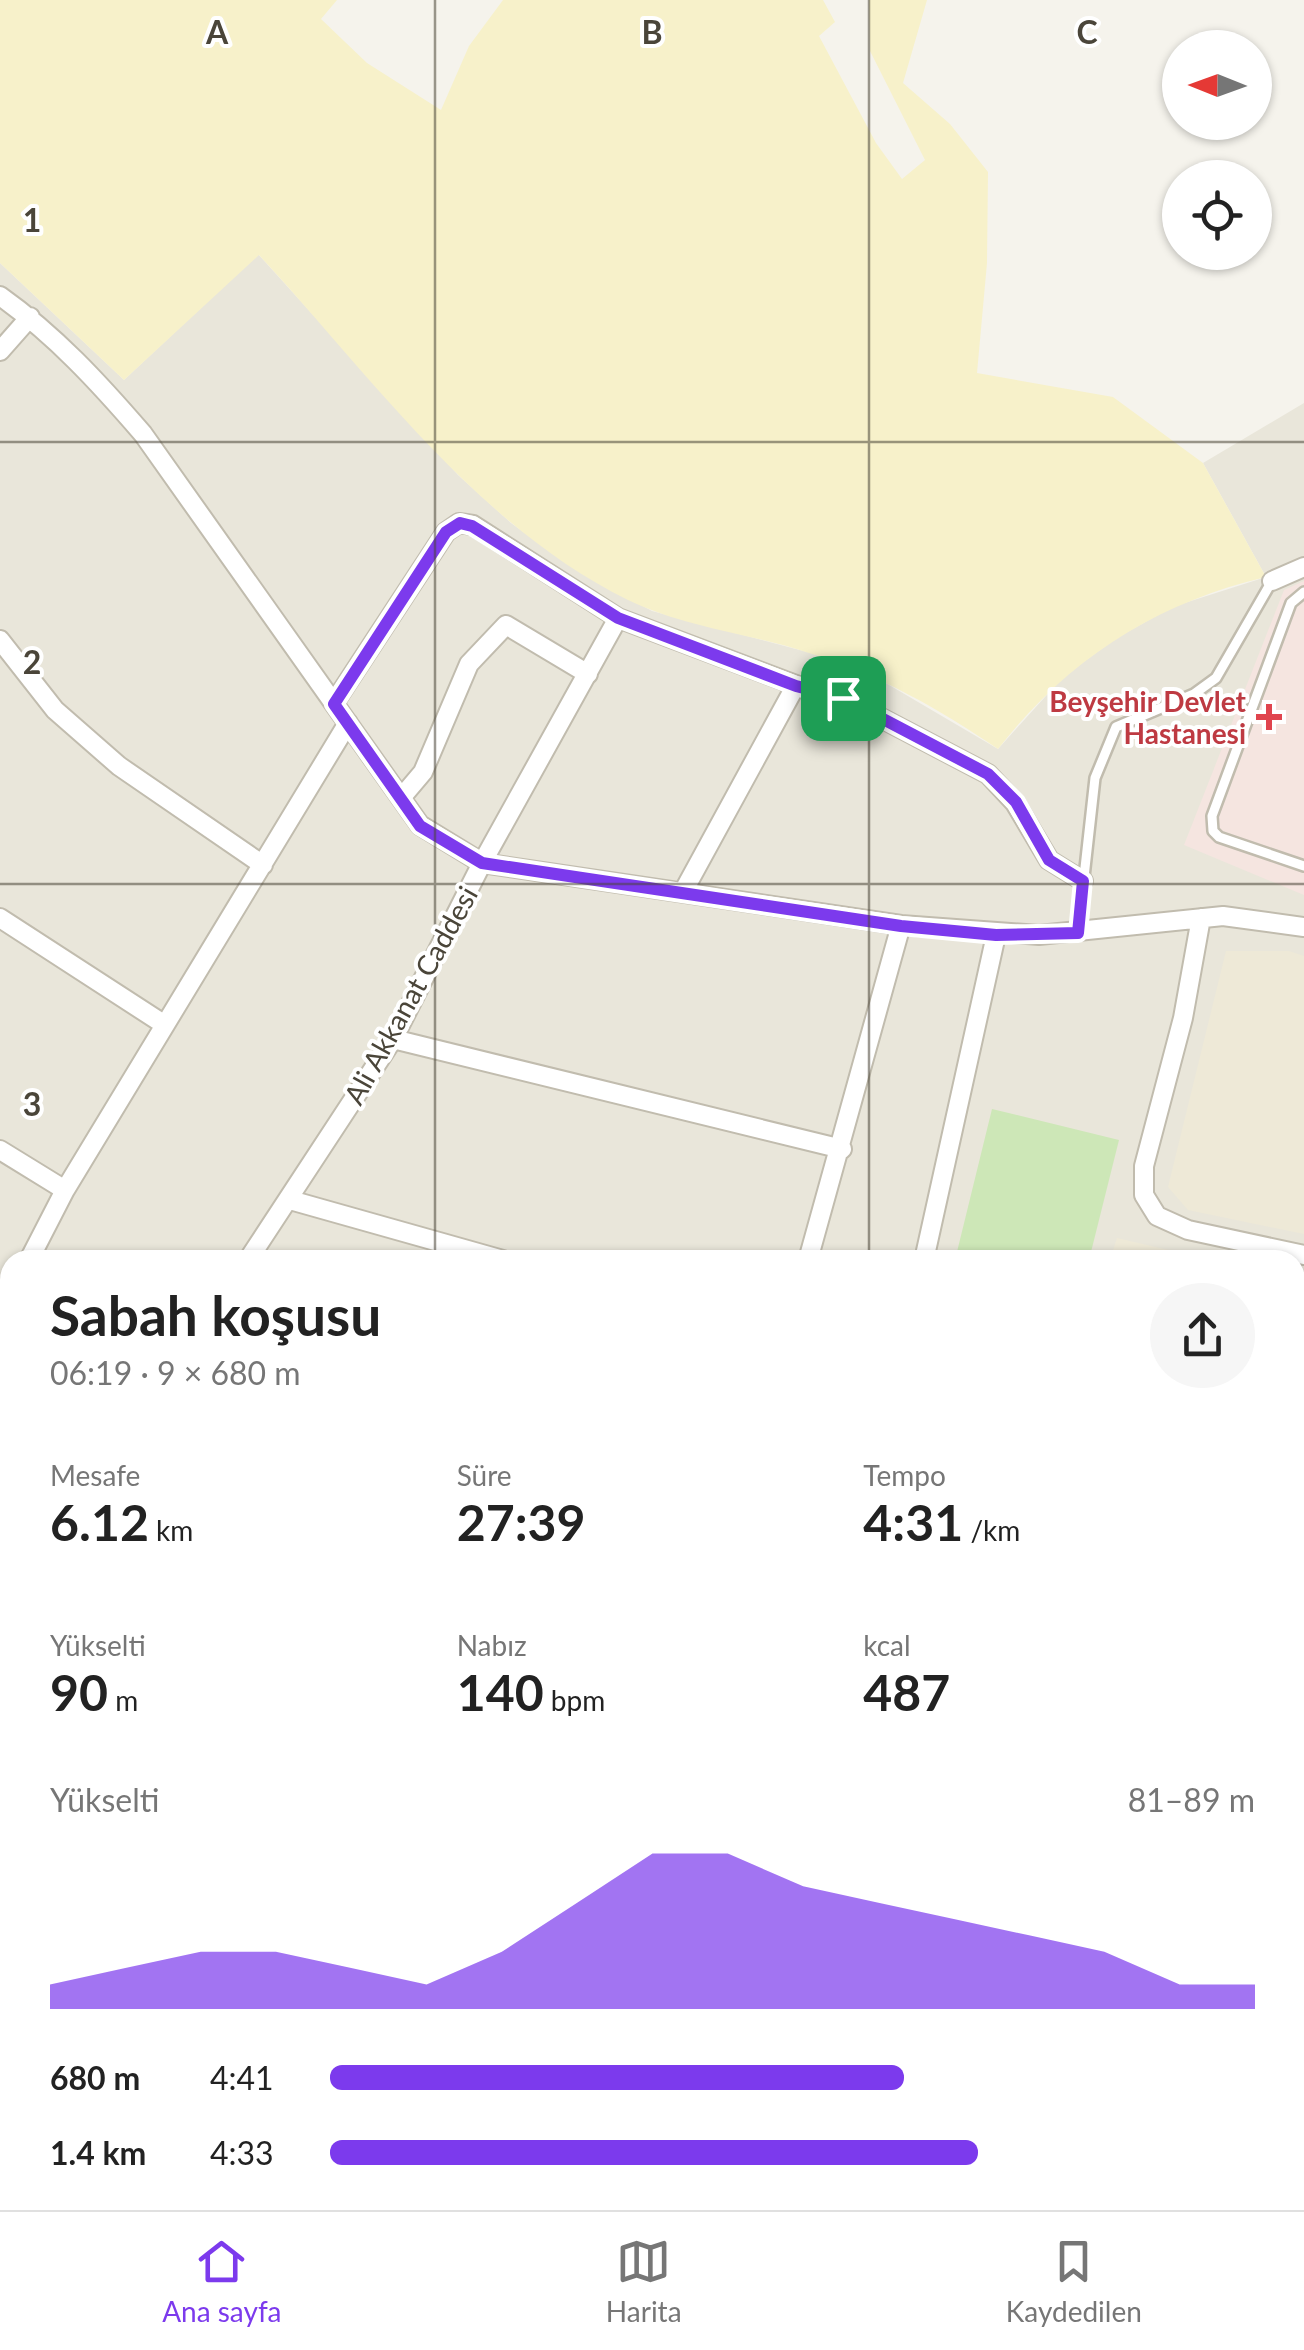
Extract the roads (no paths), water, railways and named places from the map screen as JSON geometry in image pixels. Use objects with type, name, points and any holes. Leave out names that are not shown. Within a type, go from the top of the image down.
[{"type":"street","points":[[0,296],[30,317],[93,376],[143,434],[420,826],[482,863],[901,926],[996,935],[1078,933],[1201,918],[1264,918],[1304,927]]},
{"type":"street","points":[[0,351],[30,317]]},
{"type":"street","points":[[334,704],[446,532],[460,523],[472,526],[618,618],[796,686],[843,698],[988,774],[1016,802],[1049,860],[1083,881]]},
{"type":"street","points":[[1272,581],[1304,567]]},
{"type":"street","name":"Ali Akkanat Caddesi","points":[[255,1250],[393,1039],[482,863],[618,618]]},
{"type":"street","points":[[401,798],[423,772],[469,664],[506,624],[588,674]]},
{"type":"street","points":[[0,640],[55,710],[119,766],[263,864]]},
{"type":"street","points":[[683,892],[796,686]]},
{"type":"street","points":[[34,1250],[65,1190],[348,722]]},
{"type":"street","points":[[0,918],[166,1025]]},
{"type":"street","points":[[1201,918],[1184,1018],[1144,1166],[1144,1196],[1157,1216],[1188,1230],[1285,1250]]},
{"type":"street","points":[[811,1250],[901,926]]},
{"type":"street","points":[[926,1250],[996,935]]},
{"type":"street","points":[[393,1039],[842,1149]]},
{"type":"street","points":[[0,1150],[65,1190]]},
{"type":"street","points":[[290,1200],[468,1250]]},
{"type":"lane","points":[[1078,933],[1095,778],[1116,727],[1194,694],[1216,678],[1272,581]]},
{"type":"lane","points":[[1304,592],[1291,603],[1212,816],[1213,831],[1219,838],[1304,866]]},
{"type":"place","name":"Beyşehir Devlet Hastanesi","points":[[1269,717]]}]
